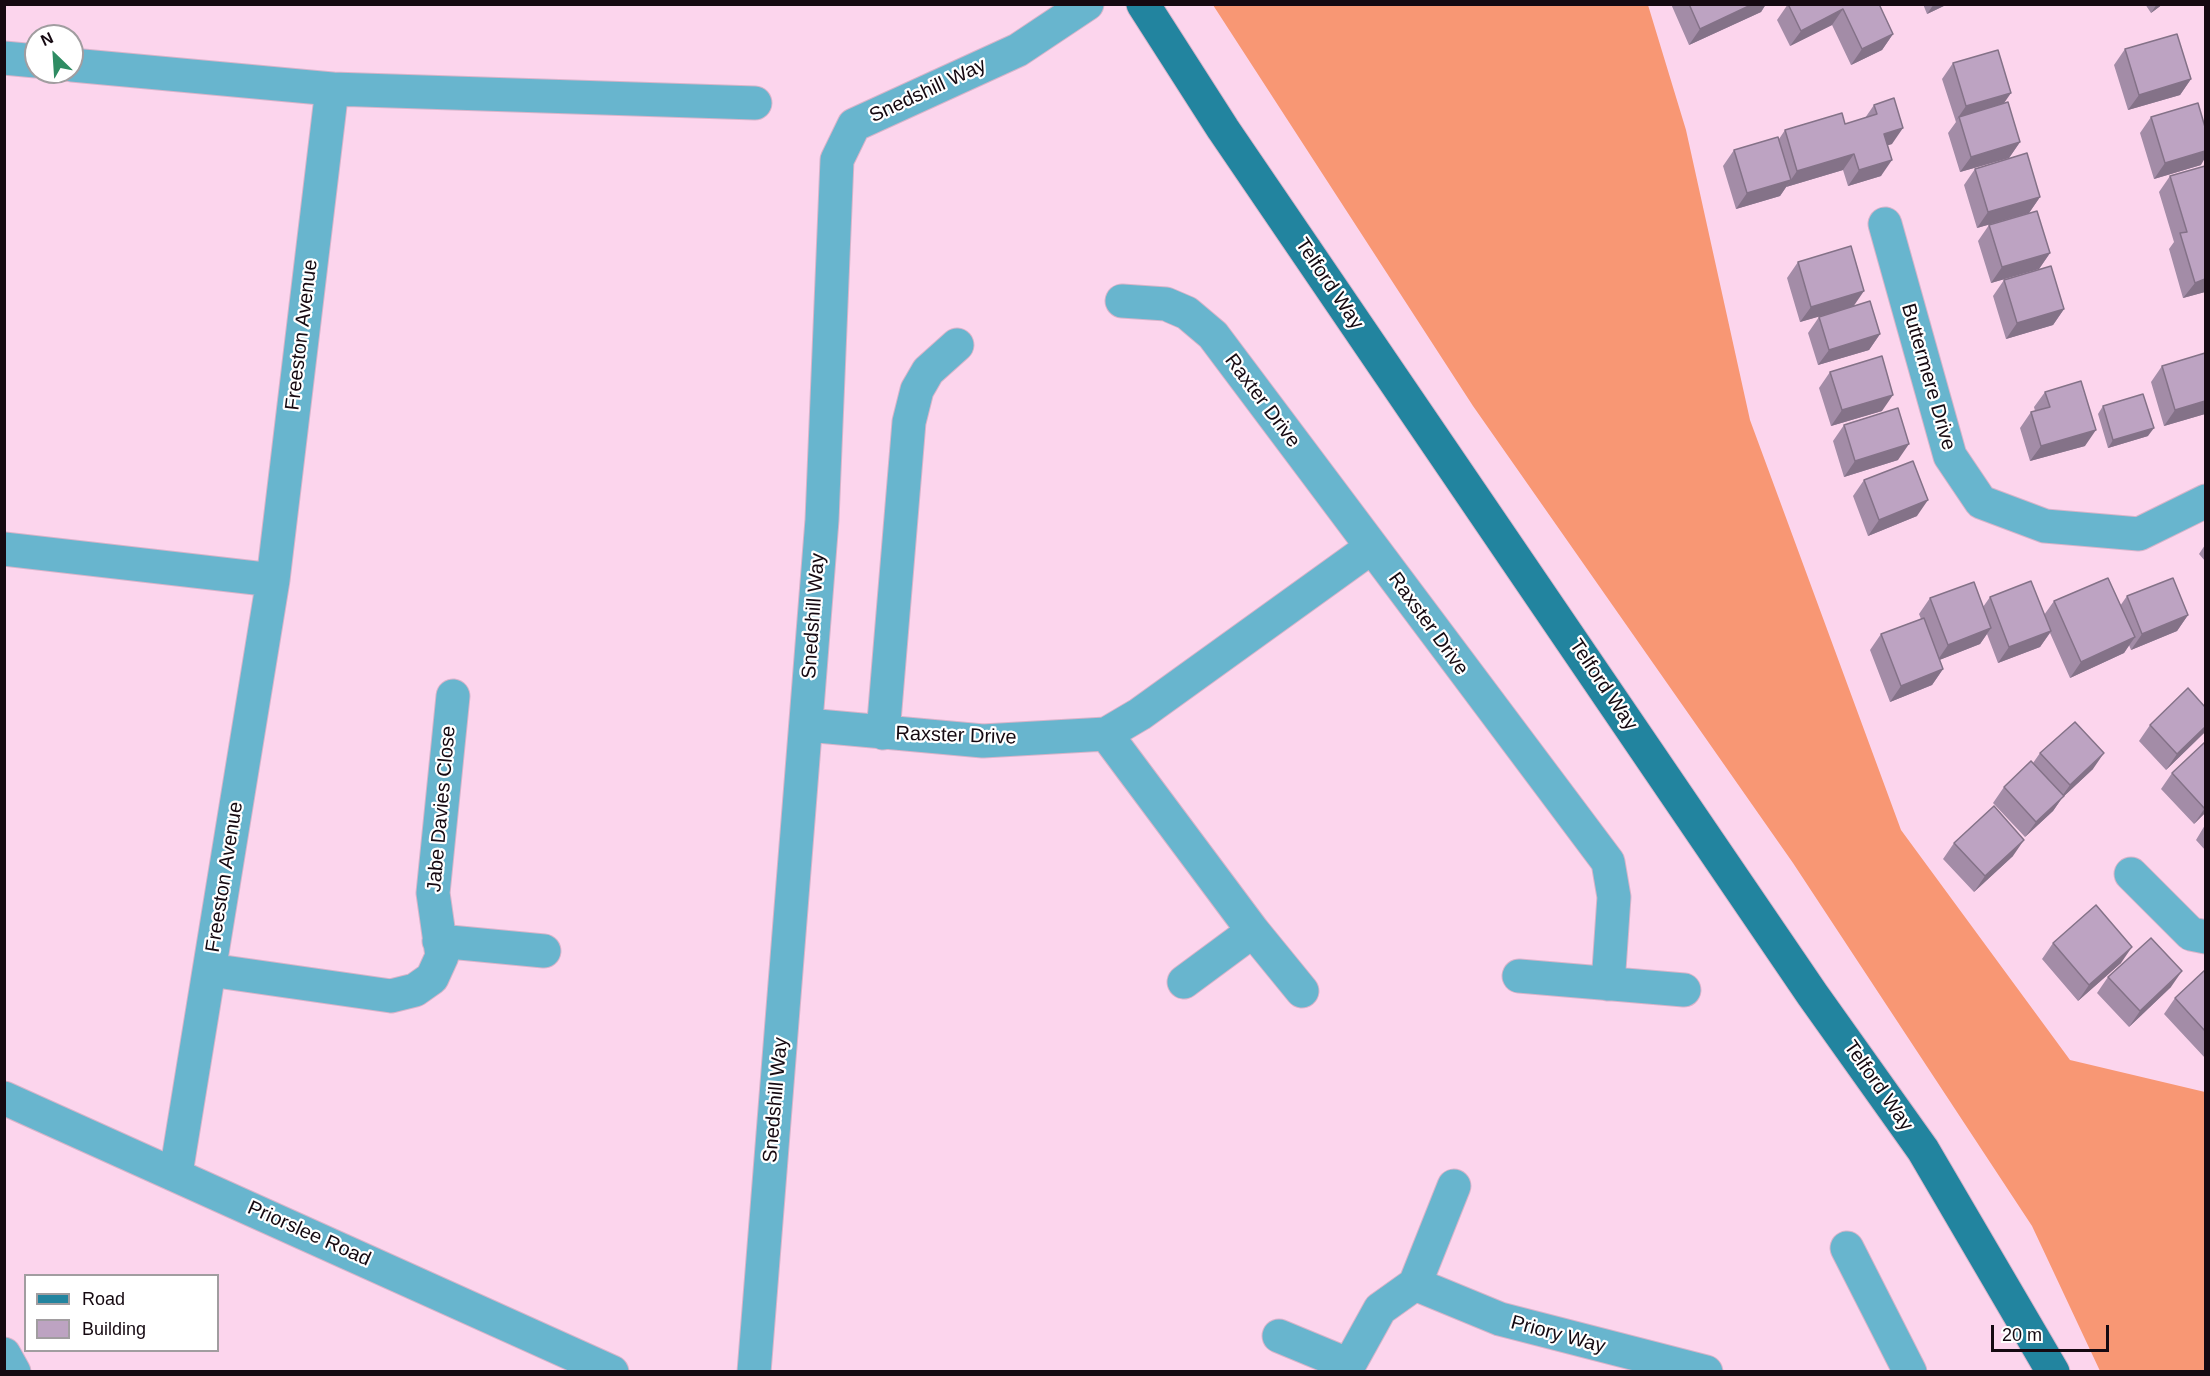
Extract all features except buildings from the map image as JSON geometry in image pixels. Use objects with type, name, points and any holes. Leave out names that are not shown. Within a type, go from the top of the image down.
[{"type":"main road","name":"Telford Way","points":[[1143,4],[1230,139],[1812,994],[1923,1150],[2053,1371]]},
{"type":"street","name":"Snedshill Way","points":[[754,1371],[822,520],[837,160],[854,125],[1018,50],[1088,4]]},
{"type":"street","points":[[4,58],[24,60]]},
{"type":"street","points":[[84,66],[332,89],[755,103]]},
{"type":"street","name":"Freeston Avenue","points":[[176,1173],[273,580],[332,89]]},
{"type":"street","name":"Buttermere Drive","points":[[1885,224],[1950,456],[1981,502],[2045,526],[2139,534],[2205,501]]},
{"type":"street","name":"Raxter Drive","points":[[1122,301],[1166,304],[1187,313],[1213,335],[1372,547]]},
{"type":"street","points":[[883,733],[909,422],[916,390],[928,371],[957,345]]},
{"type":"street","name":"Raxster Drive","points":[[807,726],[983,741],[1106,734],[1140,714],[1372,547],[1608,862],[1614,897],[1608,984]]},
{"type":"street","points":[[4,549],[273,580]]},
{"type":"street","name":"Jabe Davies Close","points":[[210,970],[391,996],[415,990],[432,978],[442,956],[433,893],[453,696]]},
{"type":"street","points":[[1106,734],[1252,932],[1302,991]]},
{"type":"street","points":[[2131,874],[2191,934],[2205,937]]},
{"type":"street","points":[[1184,981],[1252,932]]},
{"type":"street","points":[[439,941],[544,951]]},
{"type":"street","points":[[1519,976],[1684,990]]},
{"type":"street","name":"Priorslee Road","points":[[4,1098],[176,1173],[612,1371]]},
{"type":"street","points":[[1279,1336],[1349,1365],[1380,1309],[1414,1284],[1454,1186]]},
{"type":"street","points":[[1847,1248],[1910,1371]]},
{"type":"street","name":"Priory Way","points":[[1414,1284],[1500,1319],[1706,1371]]},
{"type":"street","points":[[4,1354],[14,1371]]},
{"type":"shaded area","points":[[1213,5],[1648,5],[1686,130],[1750,420],[1901,830],[2070,1060],[2205,1092],[2205,1371],[2100,1371],[2032,1226],[1793,863],[1473,406]]}]
